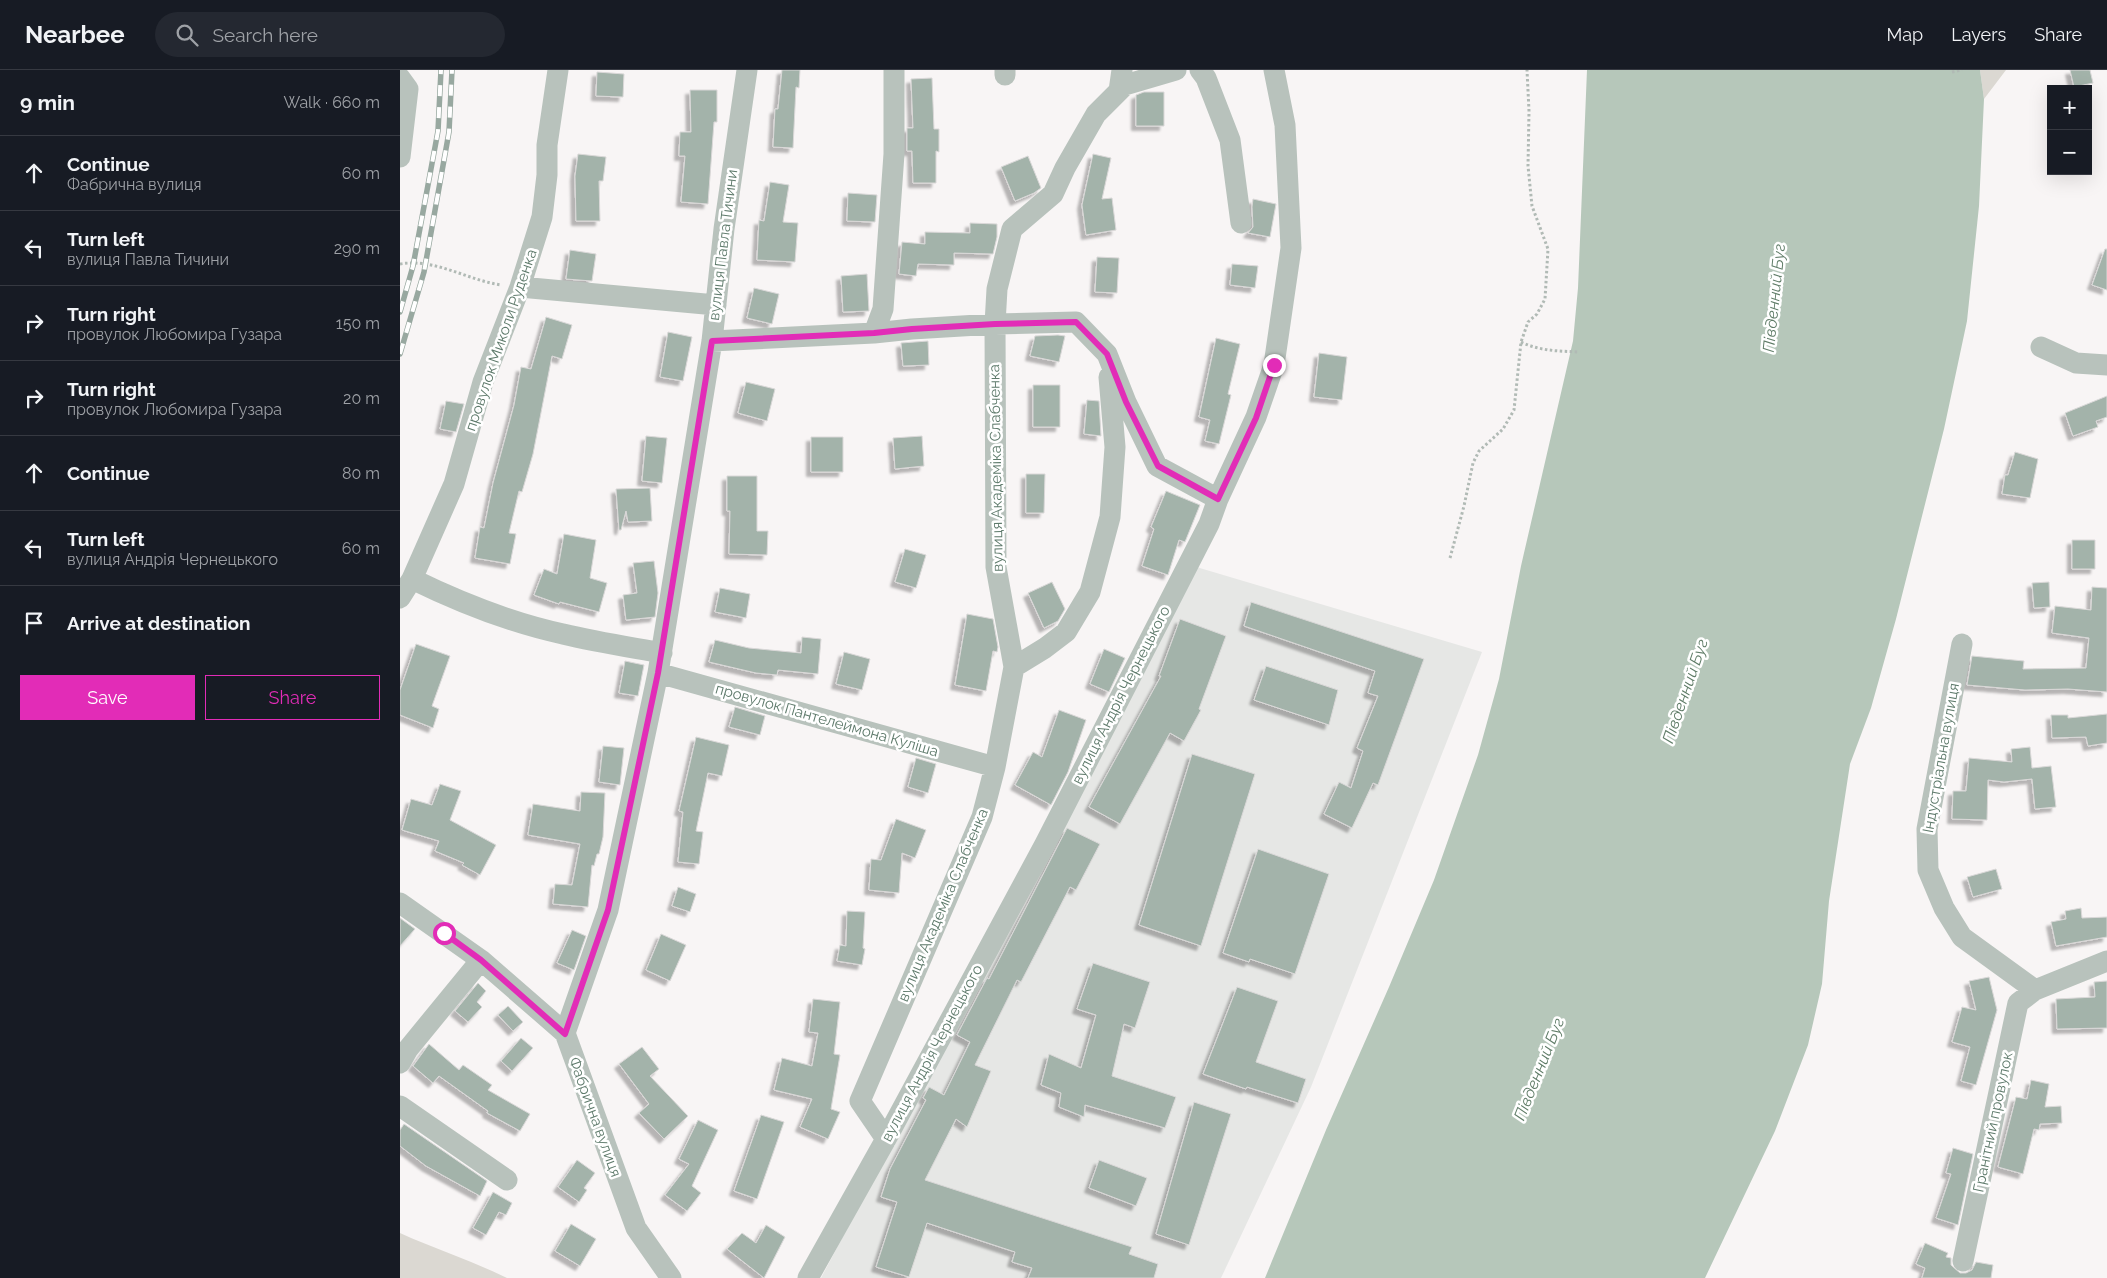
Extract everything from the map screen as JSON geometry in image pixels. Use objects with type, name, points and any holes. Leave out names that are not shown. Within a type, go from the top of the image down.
[{"type":"street","name":"провулок Миколи Руденка","points":[[400,598],[412,578],[454,484],[483,382],[520,287],[542,217],[547,175],[547,145],[558,70]]},
{"type":"street","name":"вулиця Павла Тичини","points":[[565,1034],[608,910],[660,663],[712,341],[724,229],[747,70]]},
{"type":"street","points":[[874,333],[883,310],[894,154],[894,70]]},
{"type":"street","points":[[1119,92],[1122,70]]},
{"type":"street","name":"вулиця Академіка Слабченка","points":[[886,1139],[860,1101],[982,816],[995,767],[1014,667],[996,567],[996,289],[1012,229],[1053,194],[1065,168],[1096,114],[1125,85],[1176,70]]},
{"type":"street","points":[[1200,70],[1206,78],[1230,140],[1241,222]]},
{"type":"street","name":"вулиця Андрія Чернецького","points":[[808,1278],[886,1139],[1049,836],[1209,524],[1218,499],[1256,418],[1274,365],[1291,248],[1285,125],[1274,70]]},
{"type":"street","points":[[400,78],[408,88],[400,157]]},
{"type":"street","points":[[520,287],[716,305]]},
{"type":"street","points":[[712,341],[874,333],[995,324],[1076,322],[1107,354],[1126,402],[1158,466],[1218,499]]},
{"type":"street","points":[[2041,347],[2076,363],[2107,365]]},
{"type":"street","points":[[1014,667],[1045,648],[1066,632],[1090,592],[1110,517],[1115,447],[1107,354]]},
{"type":"street","name":"провулок Пантелеймона Куліша","points":[[412,578],[430,588],[501,616],[660,663],[995,767]]},
{"type":"street","name":"Індустріальна вулиця","points":[[1962,644],[1927,829],[1928,870],[1944,908],[1962,937],[2035,990]]},
{"type":"street","name":"Фабрична вулиця","points":[[400,903],[481,960],[565,1034],[636,1228],[671,1278]]},
{"type":"street","points":[[400,1063],[408,1049],[481,960]]},
{"type":"street","points":[[2035,990],[2107,961]]},
{"type":"street","name":"Гранітний провулок","points":[[1963,1261],[2018,1003],[2035,990]]},
{"type":"street","points":[[400,1106],[507,1180]]},
{"type":"path","points":[[1450,558],[1473,462],[1479,451],[1503,429],[1514,410],[1521,342],[1528,322],[1537,314],[1546,299],[1548,248],[1532,206],[1528,166],[1529,111],[1527,70]]},
{"type":"path","points":[[1952,72],[1962,70]]},
{"type":"path","points":[[400,264],[414,261],[426,263],[489,283],[520,287]]},
{"type":"path","points":[[1521,342],[1533,348],[1548,351],[1578,352]]},
{"type":"shaded area","points":[[1980,70],[2006,70],[1984,99]]},
{"type":"shaded area","points":[[1193,566],[1482,652],[1311,1087],[1221,1278],[821,1278],[962,1012],[1026,904]]},
{"type":"shaded area","points":[[400,1233],[481,1266],[507,1278],[400,1278]]},
{"type":"water","name":"Південний Буг","points":[[1587,70],[1980,70],[1984,99],[1979,206],[1967,321],[1944,429],[1896,619],[1871,708],[1850,764],[1829,901],[1822,984],[1808,1045],[1775,1131],[1705,1278],[1265,1278],[1326,1130],[1434,880],[1478,755],[1499,679],[1521,566],[1573,341],[1578,288]]},
{"type":"building","points":[[782,70],[800,70],[799,88],[796,87],[793,148],[773,147],[775,109],[778,109]]},
{"type":"building","points":[[2070,70],[2090,70],[2093,83],[2074,85]]},
{"type":"building","points":[[597,72],[624,74],[623,97],[596,96]]},
{"type":"building","points":[[932,78],[934,129],[939,129],[939,152],[936,151],[936,183],[913,183],[912,151],[907,151],[907,128],[913,128],[911,79]]},
{"type":"building","points":[[690,90],[717,90],[717,122],[714,122],[708,204],[681,202],[685,156],[679,156],[680,132],[691,132]]},
{"type":"building","points":[[1144,92],[1164,92],[1164,126],[1136,126],[1136,95]]},
{"type":"building","points":[[578,154],[606,157],[603,181],[599,181],[600,221],[576,221],[575,176]]},
{"type":"building","points":[[1093,154],[1111,158],[1102,199],[1112,198],[1116,230],[1086,235],[1082,205]]},
{"type":"building","points":[[1028,156],[1041,188],[1015,201],[1001,167]]},
{"type":"building","points":[[770,182],[789,185],[783,222],[798,223],[795,262],[757,260],[759,220],[764,221]]},
{"type":"building","points":[[848,193],[877,195],[875,222],[847,221]]},
{"type":"building","points":[[1253,199],[1276,204],[1270,237],[1248,233],[1253,227]]},
{"type":"building","points":[[970,223],[997,224],[997,237],[993,254],[954,253],[954,265],[918,264],[916,276],[899,274],[902,242],[925,244],[925,232],[970,233]]},
{"type":"building","points":[[2105,249],[2107,249],[2107,290],[2092,285]]},
{"type":"building","points":[[570,250],[596,254],[592,281],[566,279]]},
{"type":"building","points":[[1097,257],[1119,258],[1117,293],[1095,292]]},
{"type":"building","points":[[1232,264],[1258,266],[1255,288],[1230,285]]},
{"type":"building","points":[[867,274],[869,311],[843,312],[841,276]]},
{"type":"building","points":[[754,288],[779,294],[772,324],[747,318]]},
{"type":"building","points":[[546,317],[572,325],[562,359],[552,356],[533,454],[522,492],[519,491],[509,533],[516,534],[510,564],[475,558],[480,527],[484,528],[493,483],[514,405],[521,367],[531,369]]},
{"type":"building","points":[[668,332],[692,337],[683,381],[660,377]]},
{"type":"building","points":[[1035,336],[1065,336],[1059,362],[1030,356]]},
{"type":"building","points":[[1216,338],[1240,344],[1228,394],[1231,395],[1219,444],[1205,441],[1210,420],[1199,417]]},
{"type":"building","points":[[928,341],[929,365],[903,366],[901,343]]},
{"type":"building","points":[[1319,353],[1347,357],[1342,400],[1314,397]]},
{"type":"building","points":[[746,382],[775,389],[767,421],[738,413]]},
{"type":"building","points":[[1033,385],[1060,385],[1060,427],[1033,427]]},
{"type":"building","points":[[2107,396],[2107,417],[2096,421],[2098,427],[2073,436],[2065,413]]},
{"type":"building","points":[[1087,400],[1099,401],[1101,436],[1084,434]]},
{"type":"building","points":[[446,401],[464,404],[456,432],[440,429]]},
{"type":"building","points":[[646,436],[667,438],[662,483],[642,481]]},
{"type":"building","points":[[922,436],[924,466],[895,469],[893,438]]},
{"type":"building","points":[[811,437],[843,437],[843,472],[811,472]]},
{"type":"building","points":[[2015,452],[2038,459],[2030,498],[2002,494],[2005,475],[2008,475]]},
{"type":"building","points":[[1026,474],[1045,474],[1044,513],[1026,513]]},
{"type":"building","points":[[727,476],[757,476],[757,531],[768,531],[767,555],[729,554],[730,511],[727,511]]},
{"type":"building","points":[[650,488],[652,521],[628,522],[626,511],[621,530],[619,530],[616,489]]},
{"type":"building","points":[[1166,491],[1200,505],[1185,542],[1179,540],[1168,575],[1142,566],[1154,529],[1151,527]]},
{"type":"building","points":[[564,534],[596,540],[590,578],[607,583],[599,612],[560,602],[559,604],[534,595],[544,569],[557,574]]},
{"type":"building","points":[[2072,540],[2095,540],[2095,569],[2072,569]]},
{"type":"building","points":[[905,549],[926,555],[916,588],[895,582]]},
{"type":"building","points":[[654,561],[658,593],[655,617],[626,620],[623,595],[637,593],[633,563]]},
{"type":"building","points":[[1052,582],[1065,609],[1058,621],[1044,628],[1028,593]]},
{"type":"building","points":[[2049,582],[2050,607],[2034,608],[2032,583]]},
{"type":"building","points":[[2092,587],[2107,588],[2107,692],[2068,689],[2025,690],[1967,685],[1972,656],[2024,661],[2023,669],[2086,668],[2089,638],[2052,633],[2055,606],[2091,610]]},
{"type":"building","points":[[720,588],[750,594],[746,618],[715,612]]},
{"type":"building","points":[[1251,602],[1424,659],[1378,785],[1373,783],[1352,828],[1324,814],[1339,782],[1351,788],[1363,751],[1357,748],[1378,696],[1368,693],[1375,671],[1244,626]]},
{"type":"building","points":[[967,614],[993,619],[998,647],[997,652],[993,651],[986,691],[955,685]]},
{"type":"building","points":[[1180,619],[1226,636],[1199,709],[1201,710],[1184,741],[1170,733],[1120,824],[1089,807],[1161,676],[1159,676]]},
{"type":"building","points":[[802,637],[821,639],[818,674],[778,670],[777,675],[756,673],[709,662],[715,640],[749,648],[801,653]]},
{"type":"building","points":[[416,644],[450,656],[432,706],[439,709],[433,728],[400,715],[400,690]]},
{"type":"building","points":[[1104,649],[1125,658],[1109,692],[1090,684]]},
{"type":"building","points":[[844,652],[870,659],[862,690],[836,684]]},
{"type":"building","points":[[625,661],[644,665],[638,696],[619,693]]},
{"type":"building","points":[[1266,666],[1338,690],[1329,725],[1254,700]]},
{"type":"building","points":[[735,707],[765,716],[760,735],[729,727]]},
{"type":"building","points":[[1059,710],[1086,720],[1068,772],[1051,805],[1015,785],[1033,752],[1042,757]]},
{"type":"building","points":[[2107,714],[2107,743],[2088,746],[2086,737],[2052,738],[2051,715],[2068,715],[2068,718]]},
{"type":"building","points":[[696,737],[729,745],[722,776],[708,773],[696,831],[703,832],[699,864],[678,862],[683,812],[679,811]]},
{"type":"building","points":[[603,746],[624,748],[620,785],[599,782]]},
{"type":"building","points":[[2030,747],[2032,768],[2051,766],[2056,807],[2035,809],[2032,779],[2004,782],[1988,780],[1987,820],[1952,819],[1953,791],[1966,791],[1969,758],[2012,762],[2011,749]]},
{"type":"building","points":[[1192,754],[1255,774],[1201,946],[1139,925]]},
{"type":"building","points":[[916,758],[936,764],[928,793],[908,787]]},
{"type":"building","points":[[440,784],[461,791],[450,820],[496,845],[480,875],[462,865],[464,863],[435,851],[439,841],[402,830],[411,799],[432,805]]},
{"type":"building","points":[[581,792],[605,793],[603,837],[599,854],[597,854],[594,866],[592,865],[588,907],[553,904],[555,884],[572,885],[580,844],[528,835],[533,804],[580,811]]},
{"type":"building","points":[[896,819],[926,830],[915,858],[902,853],[899,893],[869,890],[871,859],[881,860]]},
{"type":"building","points":[[1067,828],[1100,844],[1076,890],[1070,887],[1021,982],[1017,980],[975,1065],[991,1071],[967,1127],[956,1119],[925,1180],[1132,1247],[1129,1254],[1158,1264],[1154,1278],[1028,1278],[1032,1268],[1012,1262],[1015,1252],[927,1223],[909,1277],[876,1267],[897,1202],[881,1197],[890,1169],[926,1100],[923,1098],[929,1087],[944,1095],[970,1042],[957,1035],[987,978],[989,979]]},
{"type":"building","points":[[1258,849],[1329,874],[1295,974],[1250,959],[1249,962],[1223,953]]},
{"type":"building","points":[[1996,869],[2002,889],[1973,897],[1967,877]]},
{"type":"building","points":[[678,887],[696,894],[690,912],[672,906]]},
{"type":"building","points":[[2081,908],[2082,918],[2107,917],[2107,937],[2056,946],[2051,922],[2066,919],[2065,911]]},
{"type":"building","points":[[847,911],[865,912],[863,948],[865,949],[862,965],[837,961],[840,945],[846,946]]},
{"type":"building","points":[[400,918],[415,929],[400,946]]},
{"type":"building","points":[[572,930],[586,936],[574,970],[557,963]]},
{"type":"building","points":[[661,934],[686,945],[670,981],[646,970]]},
{"type":"building","points":[[1093,963],[1150,982],[1135,1028],[1124,1024],[1112,1076],[1176,1097],[1165,1128],[1085,1105],[1084,1117],[1059,1107],[1061,1093],[1041,1085],[1049,1054],[1081,1068],[1096,1015],[1077,1009]]},
{"type":"building","points":[[1989,977],[1997,1010],[1976,1085],[1961,1081],[1970,1047],[1952,1042],[1962,1007],[1976,1010],[1969,981]]},
{"type":"building","points":[[2107,981],[2107,1028],[2057,1029],[2056,999],[2095,997],[2094,982]]},
{"type":"building","points":[[478,983],[486,991],[477,1002],[482,1007],[468,1022],[455,1011]]},
{"type":"building","points":[[1237,987],[1278,1001],[1256,1062],[1306,1079],[1298,1103],[1247,1087],[1246,1089],[1203,1074]]},
{"type":"building","points":[[813,999],[840,1002],[834,1054],[840,1055],[831,1109],[840,1112],[828,1139],[800,1127],[812,1099],[774,1090],[782,1058],[812,1066],[818,1033],[809,1032]]},
{"type":"building","points":[[508,1006],[523,1022],[513,1031],[498,1015]]},
{"type":"building","points":[[521,1038],[533,1048],[512,1071],[501,1061]]},
{"type":"building","points":[[429,1044],[459,1070],[463,1065],[492,1085],[488,1090],[530,1114],[520,1131],[487,1113],[488,1111],[439,1076],[433,1083],[413,1066]]},
{"type":"building","points":[[642,1047],[659,1069],[650,1076],[688,1116],[664,1139],[639,1113],[649,1104],[619,1064]]},
{"type":"building","points":[[2031,1080],[2049,1084],[2045,1107],[2061,1106],[2062,1123],[2040,1124],[2039,1130],[2034,1129],[2023,1174],[1998,1167],[2016,1097],[2027,1099]]},
{"type":"building","points":[[1194,1102],[1231,1114],[1189,1245],[1156,1234]]},
{"type":"building","points":[[761,1115],[784,1122],[757,1199],[734,1191]]},
{"type":"building","points":[[698,1120],[718,1130],[692,1186],[701,1193],[687,1211],[665,1195],[689,1164],[679,1159]]},
{"type":"building","points":[[404,1124],[487,1181],[480,1196],[426,1166],[400,1146],[400,1130]]},
{"type":"building","points":[[1953,1148],[1973,1154],[1958,1225],[1936,1218],[1951,1174],[1946,1173]]},
{"type":"building","points":[[577,1160],[595,1173],[584,1188],[587,1190],[579,1202],[558,1187]]},
{"type":"building","points":[[1099,1160],[1147,1178],[1136,1206],[1089,1188]]},
{"type":"building","points":[[493,1192],[512,1203],[506,1215],[499,1212],[486,1235],[473,1228]]},
{"type":"building","points":[[571,1224],[596,1239],[580,1266],[555,1251]]},
{"type":"building","points":[[766,1225],[785,1237],[764,1278],[727,1249],[742,1233],[756,1243]]},
{"type":"building","points":[[1925,1243],[1948,1253],[1946,1257],[1951,1258],[1951,1265],[1960,1273],[1972,1270],[1976,1262],[1993,1265],[1991,1278],[1922,1278],[1925,1268],[1916,1264]]},
{"type":"railway","points":[[400,312],[413,266],[438,131],[441,70]]},
{"type":"railway","points":[[400,354],[424,272],[449,132],[452,70]]},
{"type":"route","points":[[444,933],[481,960],[565,1034],[608,910],[658,673],[712,341],[874,333],[995,324],[1076,322],[1107,354],[1126,402],[1158,466],[1218,499],[1256,418],[1274,365]]}]
